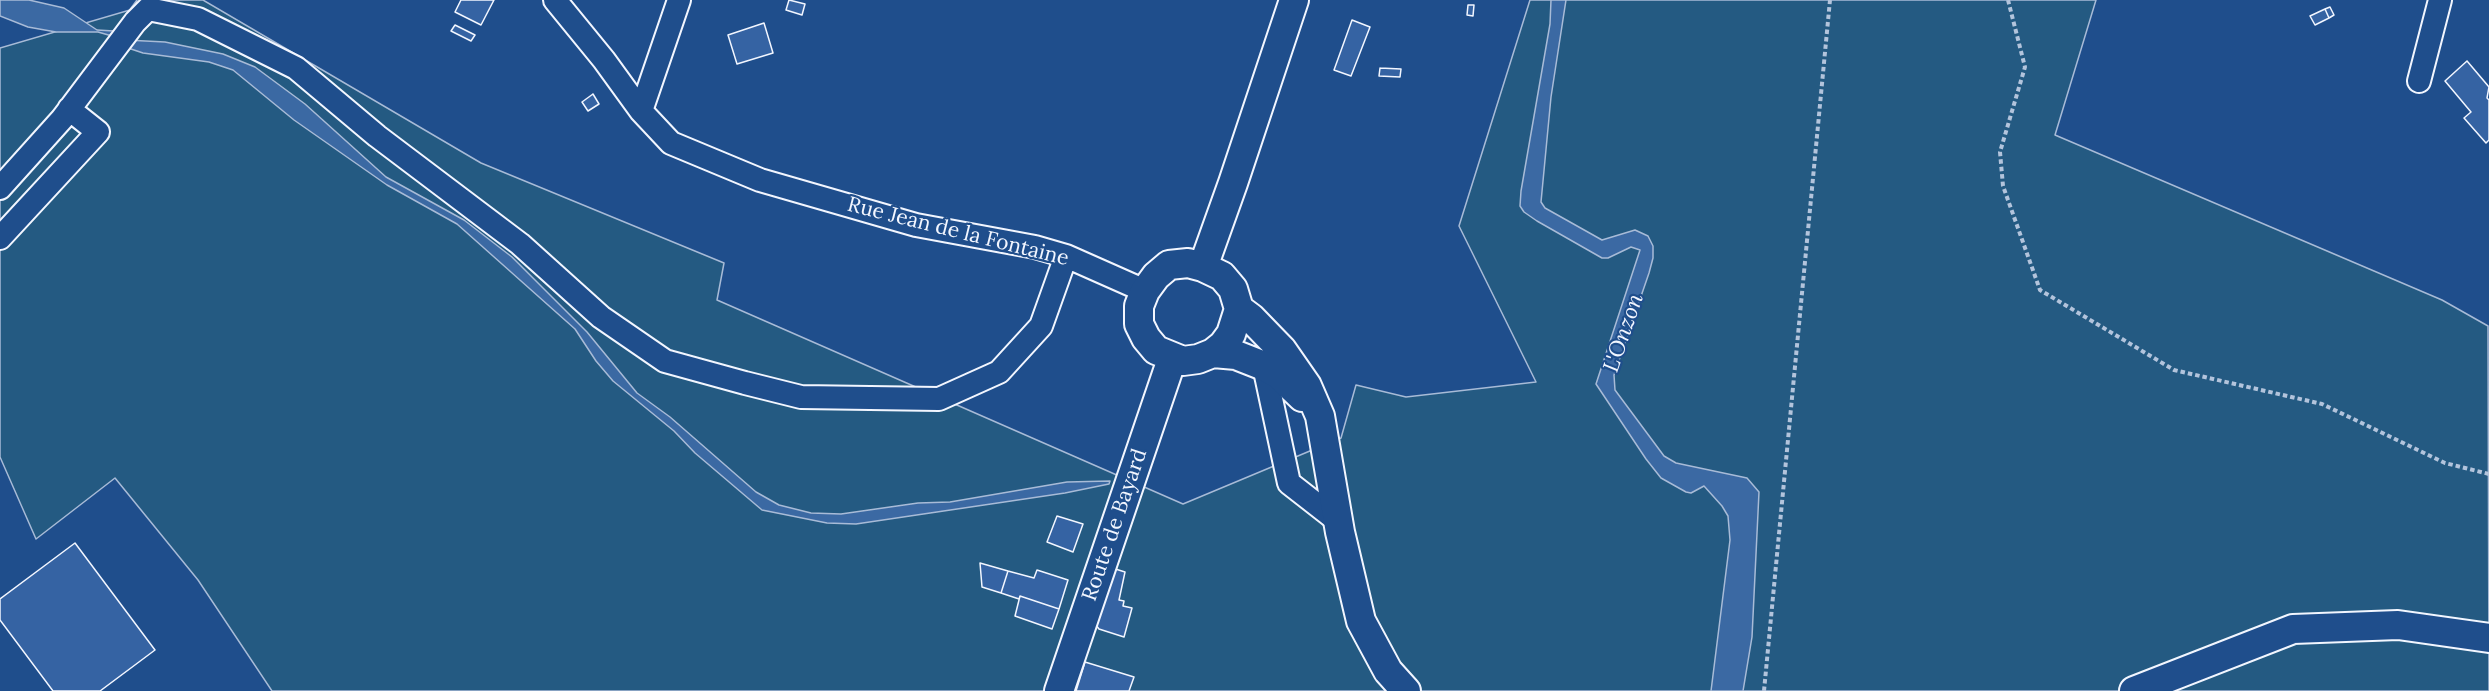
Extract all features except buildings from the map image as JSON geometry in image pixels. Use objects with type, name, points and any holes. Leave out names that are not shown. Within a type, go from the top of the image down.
[{"type":"main road","points":[[1203,267],[1294,0]]},
{"type":"main road","points":[[1239,309],[1231,334],[1213,353],[1198,359],[1183,361],[1172,359],[1156,350],[1146,338],[1139,324],[1139,306],[1145,291],[1168,265],[1188,263],[1203,267],[1222,276],[1233,289],[1239,309],[1268,335],[1297,369],[1320,416],[1339,527],[1361,621],[1388,671],[1406,691]]},
{"type":"main road","points":[[1213,353],[1236,355],[1264,366],[1293,387],[1320,416]]},
{"type":"main road","name":"Route de Bayard","points":[[1059,691],[1172,359]]},
{"type":"main road","points":[[2134,691],[2293,629],[2398,625],[2489,638]]},
{"type":"street","name":"Rue Jean de la Fontaine","points":[[555,0],[604,60],[641,111],[671,143],[760,180],[916,225],[1035,247],[1066,256],[1145,291]]},
{"type":"street","points":[[641,111],[679,0]]},
{"type":"street","points":[[2418,81],[2440,0]]},
{"type":"street","points":[[0,188],[69,109],[135,22],[148,9],[198,19],[296,68],[377,136],[520,244],[601,317],[665,361],[757,386],[801,396],[939,399],[999,372],[1041,326],[1066,256]]},
{"type":"street","points":[[0,238],[98,132],[69,109]]},
{"type":"street","points":[[1264,366],[1289,483],[1339,527]]},
{"type":"path","points":[[1764,691],[1830,0]]},
{"type":"path","points":[[2008,0],[2025,67],[2000,152],[2003,186],[2040,290],[2174,370],[2322,404],[2445,463],[2489,474]]},
{"type":"shaded area","points":[[164,0],[203,0],[481,163],[724,263],[717,300],[1183,504],[1341,438],[1356,385],[1406,397],[1536,382],[1459,226],[1530,0],[2096,0],[2055,135],[2442,300],[2488,326],[2489,691],[272,691],[198,580],[115,478],[36,539],[0,457],[0,48]]},
{"type":"water","points":[[0,0],[29,0],[64,8],[97,30],[114,31],[137,0],[126,40],[165,42],[223,54],[255,67],[305,104],[386,177],[464,220],[512,257],[587,332],[637,393],[670,417],[756,492],[779,505],[811,513],[841,514],[918,503],[950,502],[1067,482],[1110,481],[1109,484],[1065,493],[856,524],[827,523],[762,510],[695,453],[674,431],[613,381],[596,361],[575,329],[457,224],[387,185],[294,120],[233,70],[209,62],[143,53],[122,46],[112,36],[98,32],[56,32],[28,27],[0,16]]},
{"type":"water","name":"L'Onzon","points":[[1551,0],[1566,0],[1551,97],[1541,202],[1545,208],[1602,240],[1635,230],[1648,236],[1653,246],[1649,273],[1614,375],[1615,390],[1664,456],[1676,463],[1747,478],[1759,492],[1752,637],[1743,691],[1711,691],[1730,540],[1728,516],[1704,486],[1691,493],[1661,478],[1596,384],[1640,250],[1631,247],[1608,258],[1602,258],[1537,221],[1524,212],[1520,206],[1550,24]]}]
